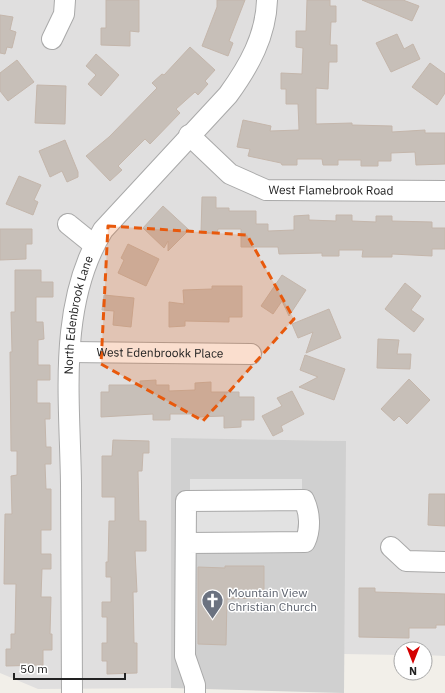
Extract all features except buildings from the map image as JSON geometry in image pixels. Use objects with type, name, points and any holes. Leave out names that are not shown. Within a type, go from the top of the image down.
[{"type":"street","points":[[52,39],[64,14],[65,0]]},
{"type":"street","name":"North Edenbrook Lane","points":[[72,693],[70,352],[78,288],[94,245],[103,230],[228,94],[248,65],[261,36],[267,0]]},
{"type":"street","name":"West Flamebrook Road","points":[[189,135],[230,174],[266,190],[445,191]]},
{"type":"street","points":[[68,224],[94,245]]},
{"type":"street","name":"West Edenbrookk Place","points":[[70,352],[251,354]]},
{"type":"street","points":[[186,543],[305,542],[309,533],[308,509],[304,500],[186,501],[185,656],[195,685],[195,693]]},
{"type":"street","points":[[391,546],[406,561],[445,562]]},
{"type":"highlighted area","points":[[108,226],[247,235],[294,319],[203,421],[101,364]]},
{"type":"shaded area","points":[[0,0],[445,0],[445,656],[433,655],[433,641],[393,641],[393,655],[344,654],[345,441],[171,439],[171,688],[38,689],[0,673]]},
{"type":"shaded area","points":[[171,438],[346,441],[344,693],[171,688]]},
{"type":"shaded area","points":[[190,479],[302,479],[302,552],[190,552]]},
{"type":"place","name":"Mountain View Christian Church","points":[[212,620]]}]
